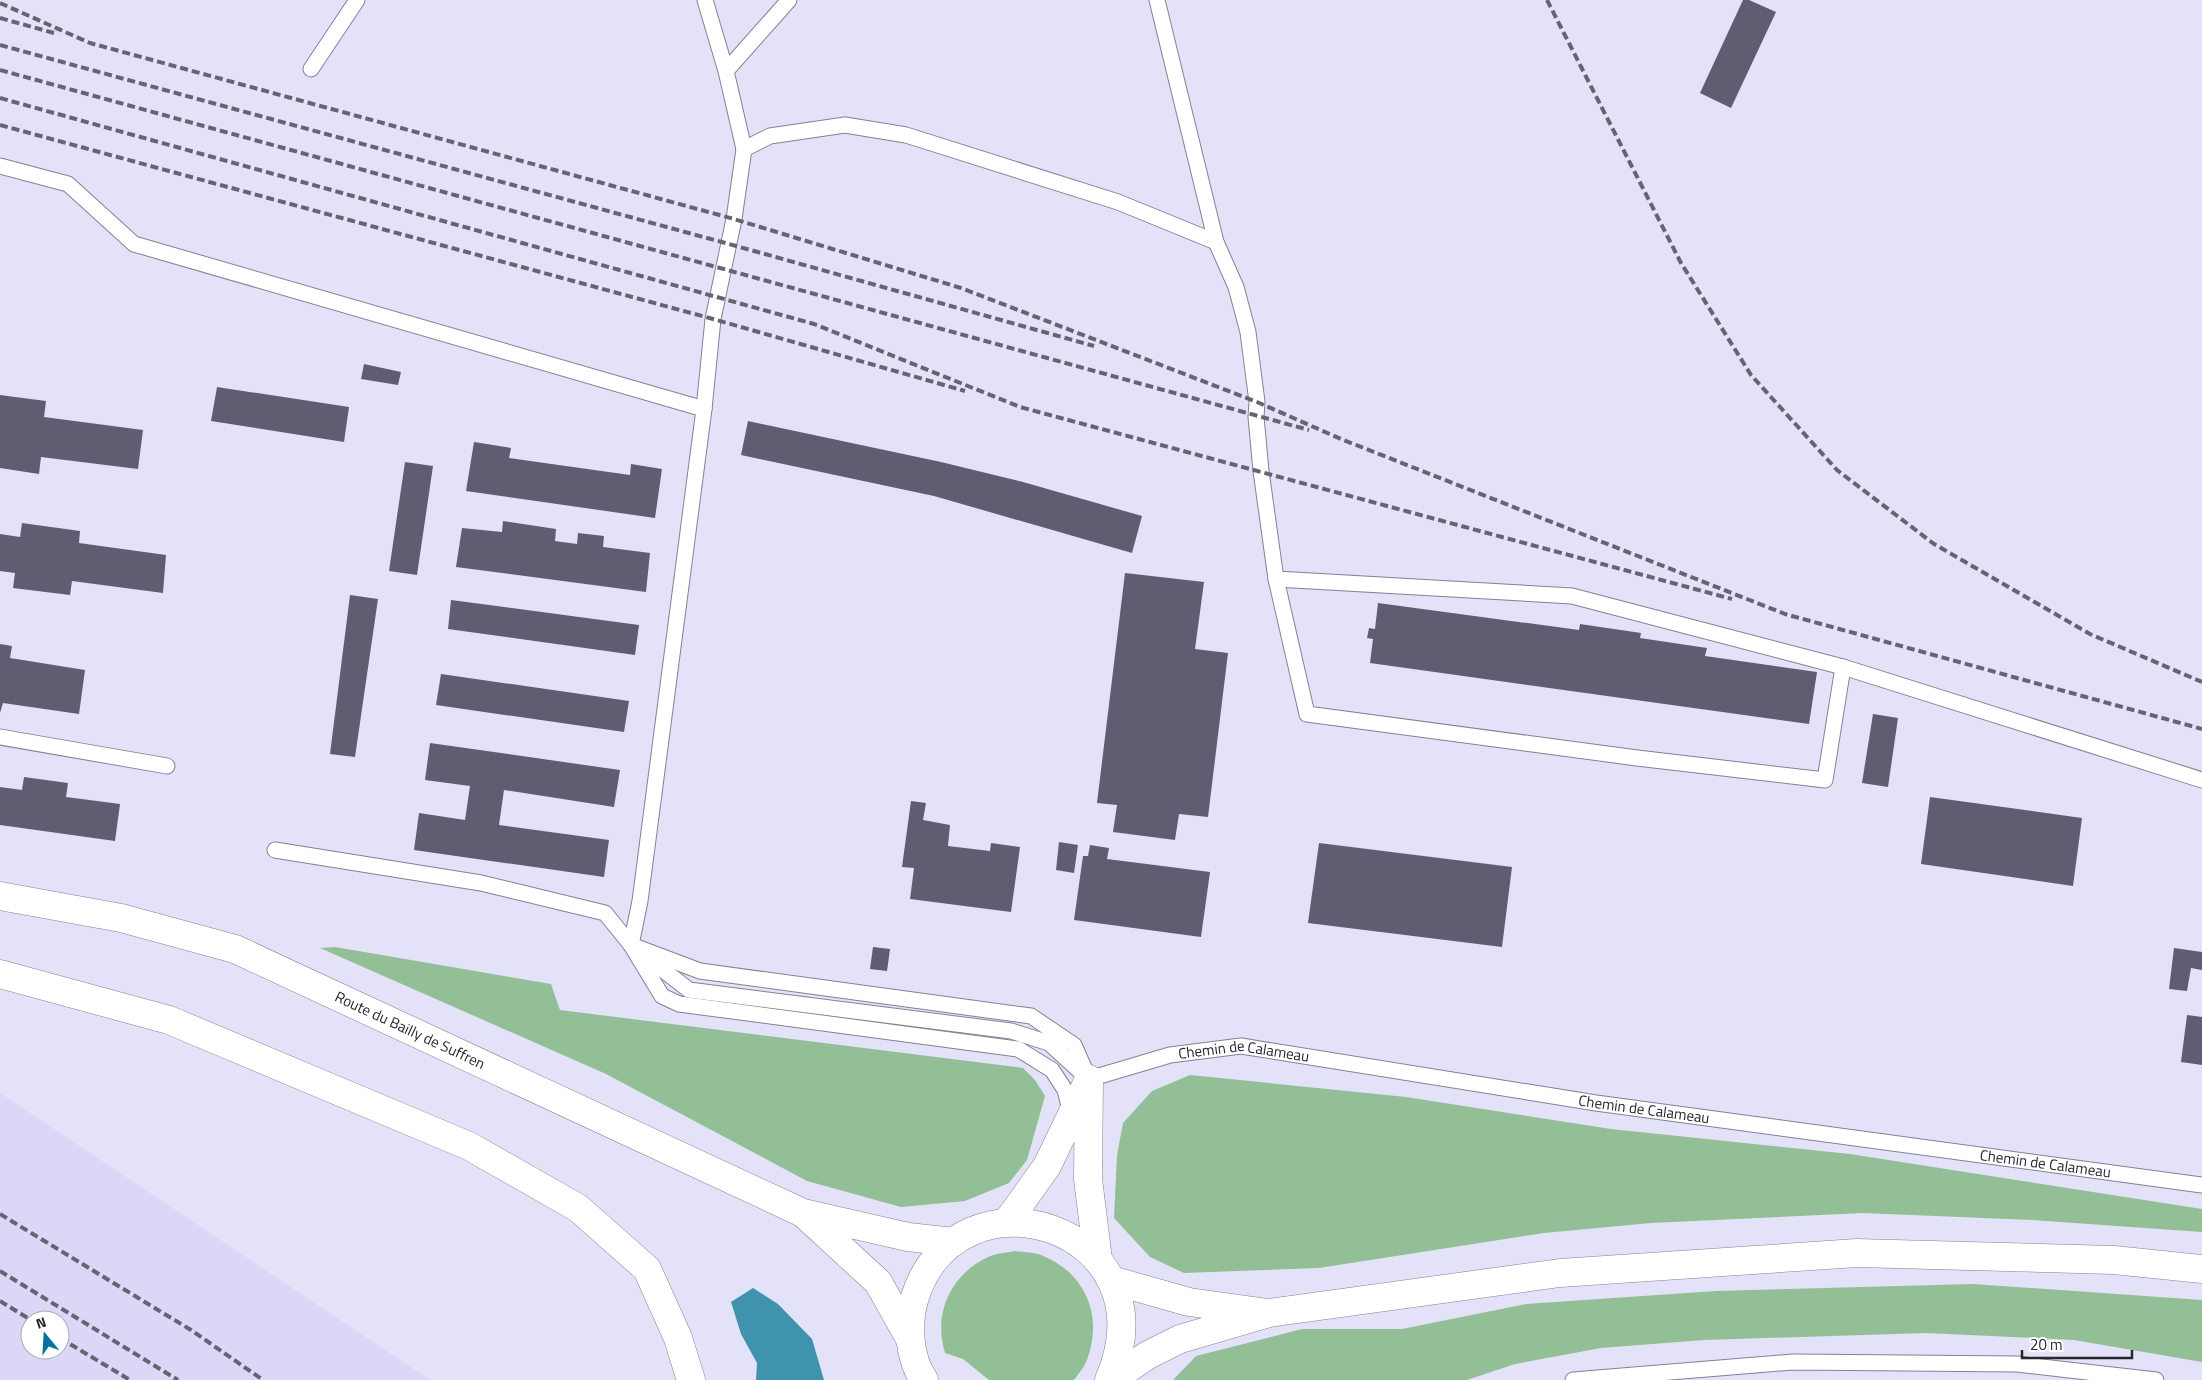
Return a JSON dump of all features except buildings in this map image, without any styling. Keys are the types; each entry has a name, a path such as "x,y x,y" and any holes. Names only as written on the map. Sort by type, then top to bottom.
{"main road":[{"name":"Route du Bailly de Suffren","path":"0,896 121,918 235,949 803,1214 908,1237 954,1242"},
{"path":"0,974 169,1020 469,1146 578,1208 646,1270 678,1338 690,1380"},
{"path":"1007,1222 1047,1166 1089,1079"},
{"path":"1089,1079 1088,1178 1105,1270 1120,1305 1123,1332 1118,1358 1110,1380"},
{"name":"Route du Bailly de Suffren","path":"803,1214 878,1282 910,1339"},
{"path":"924,1380 918,1372 910,1339 911,1311 919,1284 934,1261 954,1242 979,1228 1007,1222 1041,1225 1065,1234 1072,1238 1105,1270 1146,1292 1189,1302 1269,1313"},
{"path":"1110,1380 1148,1355 1180,1339 1269,1313 1560,1273 1857,1253 2114,1260 2202,1269"}],"lane":[{"path":"311,70 357,0"},
{"path":"632,945 641,891 704,409 713,319 734,219 744,149 726,71 705,0"},
{"path":"726,71 789,0"},
{"path":"1157,0 1216,242 1236,287 1248,332 1257,402 1256,417 1261,471 1276,579 1307,714 1637,758 1825,780 1843,667"},
{"path":"744,149 770,136 845,125 906,135 1118,202 1216,242"},
{"path":"0,166 68,184 134,244 704,409"},
{"path":"1276,579 1572,596 1843,667 2202,780"},
{"path":"0,737 167,766"},
{"path":"275,850 481,883 606,913 632,945 662,996 680,1004 1018,1049 1052,1070 1065,1090 1071,1116"},
{"path":"632,945 700,971 1031,1016 1074,1045 1089,1079"},
{"path":"632,945 689,990 1011,1030 1049,1043 1089,1079"},
{"name":"Chemin de Calameau","path":"1089,1079 1170,1055 1241,1046 1596,1103 2202,1185"},
{"path":"1573,1380 1793,1362 2017,1364 2156,1380"}],"shaded area":[{"path":"0,1093 430,1380 0,1380"}],"green space":[{"path":"335,947 551,984 560,1010 1023,1068 1035,1080 1045,1096 1027,1160 1009,1183 965,1201 901,1207 807,1181 606,1074 320,948"},
{"path":"1190,1075 1406,1097 1611,1129 1850,1154 2202,1209 2202,1232 2032,1220 1863,1213 1651,1223 1544,1233 1319,1268 1184,1273 1150,1257 1114,1218 1117,1155 1123,1123 1152,1091"},
{"path":"1014,1251 1038,1254 1056,1262 1079,1283 1086,1296 1091,1310 1093,1325 1092,1341 1086,1363 1074,1380 989,1380 963,1359 945,1353 941,1324 943,1310 955,1285 964,1274 988,1257"},
{"path":"1973,1284 2202,1300 2202,1362 2074,1340 1926,1333 1704,1340 1601,1348 1515,1364 1467,1380 1173,1380 1196,1356 1302,1329 1402,1329 1526,1304 1716,1291"}],"water":[{"path":"753,1288 778,1304 812,1339 824,1380 756,1380 757,1363 741,1334 731,1302"}],"railway":[{"path":"1547,0 1681,263 1751,375 1837,470 1934,544 2090,634 2202,682"},
{"path":"0,3 90,43 734,219 961,288 1257,402 1341,439 1785,614 2202,729"},
{"path":"0,18 54,33"},
{"path":"0,45 729,244 1094,346"},
{"path":"0,70 1309,430"},
{"path":"0,98 814,324 1020,407 1732,599"},
{"path":"0,125 713,319 965,391"},
{"path":"0,1214 191,1330 263,1380"},
{"path":"0,1271 178,1380"},
{"path":"0,1301 20,1313"},
{"path":"70,1344 130,1380"}]}
